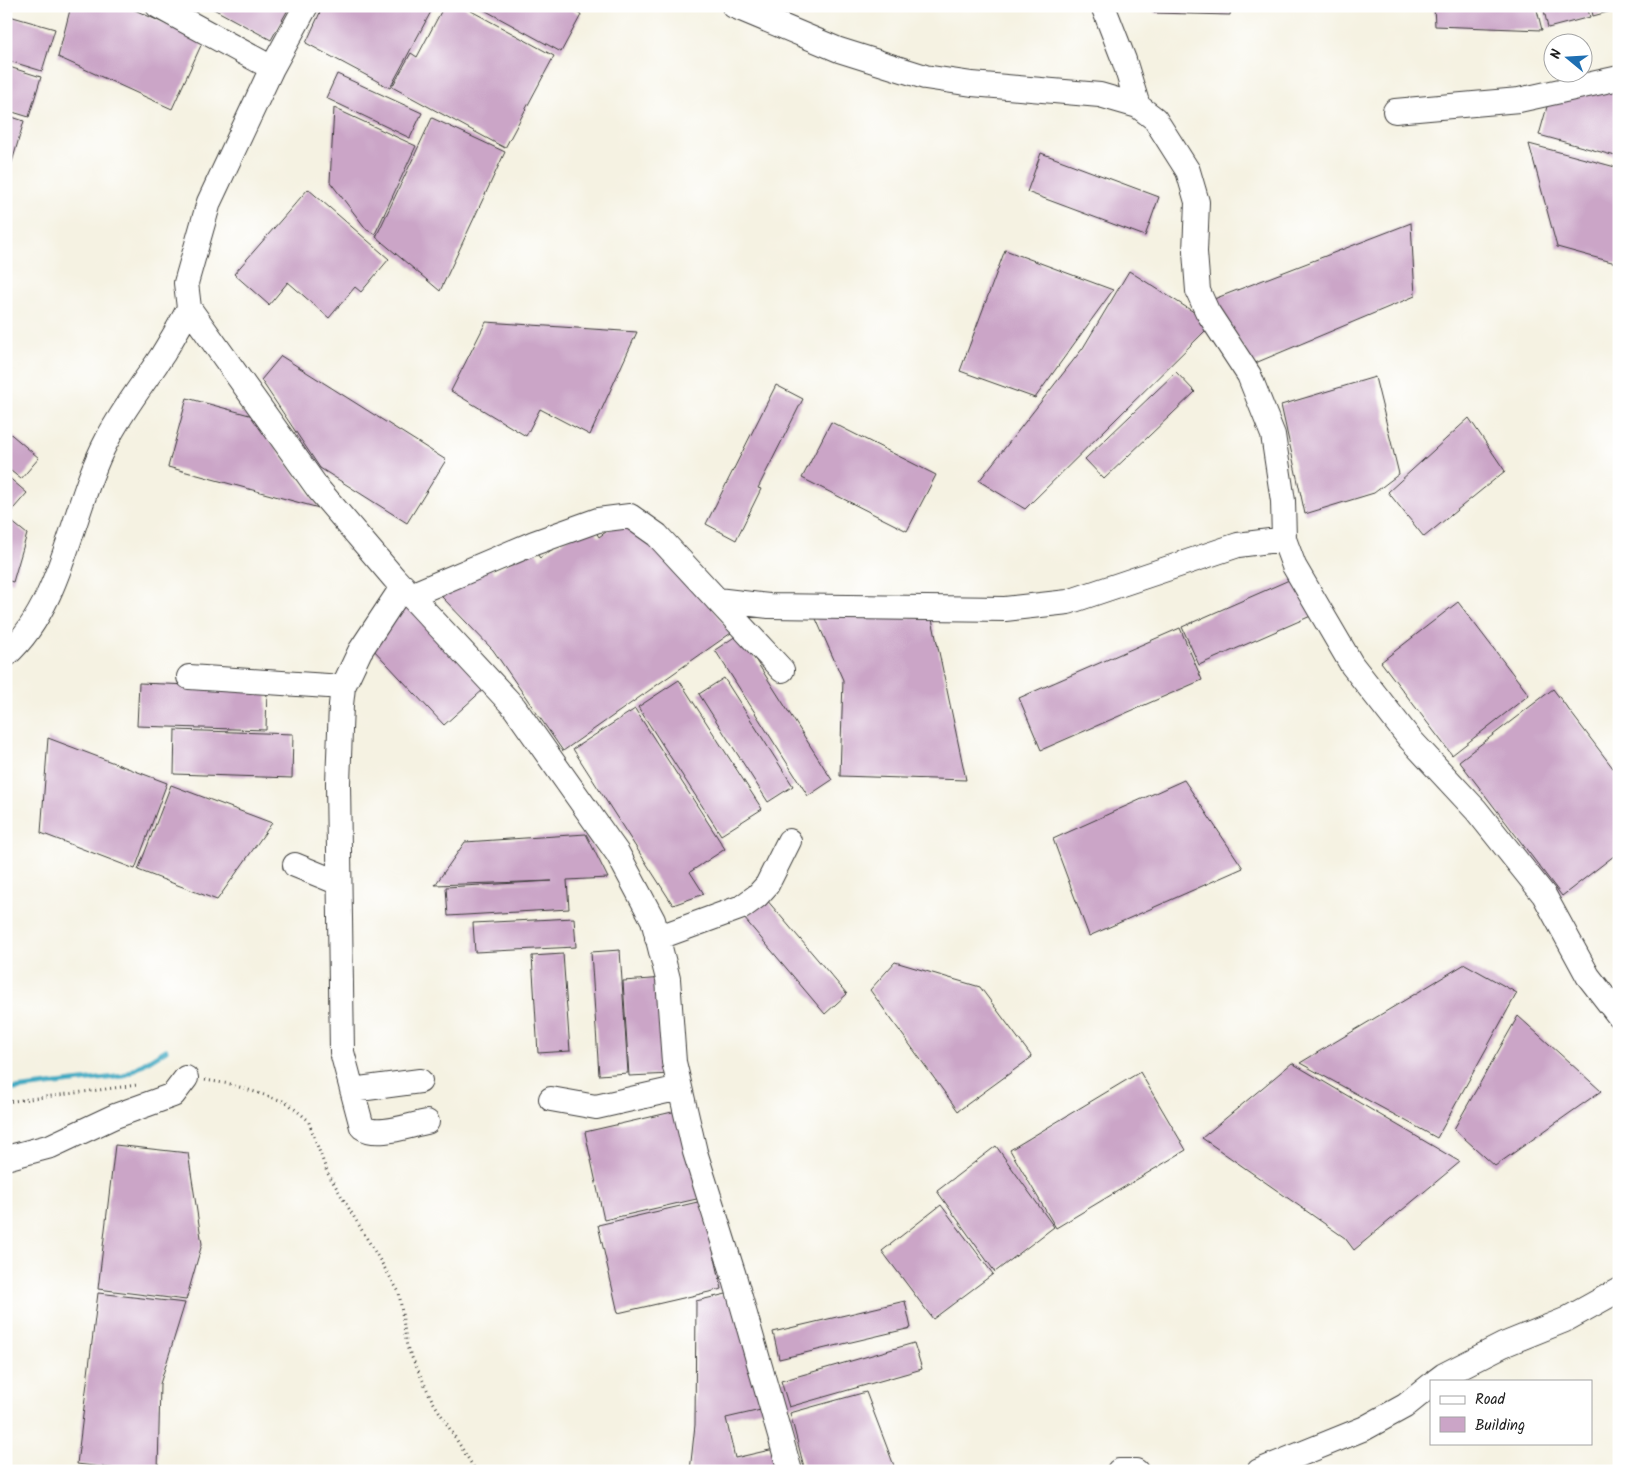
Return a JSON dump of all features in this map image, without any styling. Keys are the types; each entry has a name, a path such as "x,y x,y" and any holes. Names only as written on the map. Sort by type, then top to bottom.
{"street":[{"path":"158,6 272,68"},
{"path":"306,6 272,68 209,202 186,284 190,308 319,490 407,591 514,707 618,854 653,920 668,979 674,1062 695,1152 734,1276 790,1471"},
{"path":"734,6 839,50 925,77 981,85 1100,95 1138,106 1155,119 1188,171 1197,202 1195,252 1198,291 1207,311 1249,375 1273,435 1283,500 1284,539 1294,566 1352,665 1410,739 1476,810 1544,895 1588,976 1619,1016"},
{"path":"1103,6 1124,60 1138,106"},
{"path":"1395,111 1520,100 1619,78"},
{"path":"6,655 33,622 51,589 90,477 106,440 190,308"},
{"path":"427,1122 368,1131 362,1126 342,1052 338,783 343,688 360,651 407,591 598,520 618,515 630,516 657,535 782,670"},
{"path":"717,600 769,606 1005,609 1068,602 1238,544 1284,539"},
{"path":"189,677 343,688"},
{"path":"658,938 742,907 757,896 767,885 789,841"},
{"path":"294,865 339,883"},
{"path":"6,1158 51,1146 115,1116 173,1096 186,1078"},
{"path":"352,1090 420,1081"},
{"path":"551,1099 596,1107 680,1088"},
{"path":"1437,1380 1444,1374 1565,1320 1619,1290"},
{"path":"1259,1471 1365,1428 1405,1406 1430,1386"},
{"path":"1119,1471 1136,1471"}],"path":[{"path":"186,1078 230,1084 286,1102 308,1120 327,1172 398,1292 407,1347 432,1400 476,1471"},
{"path":"6,1102 141,1085"}],"building":[{"path":"71,6 126,6 203,41 172,109 58,57"},
{"path":"208,6 290,6 271,40"},
{"path":"323,6 434,6 390,88 306,43"},
{"path":"444,6 462,6 554,56 505,148 392,87 411,53 417,57"},
{"path":"477,6 565,6 581,15 561,52"},
{"path":"1155,6 1231,6 1230,15 1154,13"},
{"path":"1434,6 1536,6 1542,30 1435,26"},
{"path":"1543,6 1587,6 1590,17 1548,28"},
{"path":"1591,6 1619,6 1619,9 1593,16"},
{"path":"6,15 55,29 42,71 6,60"},
{"path":"6,66 41,77 29,117 6,110"},
{"path":"337,74 422,113 410,138 326,98"},
{"path":"1619,81 1619,157 1539,135 1550,96"},
{"path":"334,108 416,146 375,234 367,230 330,182"},
{"path":"6,115 24,121 7,179 6,179"},
{"path":"432,118 505,152 440,291 376,237"},
{"path":"1529,144 1619,168 1619,264 1557,247"},
{"path":"1041,153 1159,197 1145,236 1027,192"},
{"path":"308,189 389,259 361,292 355,287 329,318 288,282 269,305 234,274"},
{"path":"1411,223 1415,296 1253,364 1214,299"},
{"path":"1005,250 1113,290 1035,398 960,371"},
{"path":"1129,271 1200,316 1206,330 1025,509 979,481 1083,348"},
{"path":"486,322 637,332 590,435 540,409 526,436 451,391"},
{"path":"281,356 446,460 407,523 320,468 261,380"},
{"path":"1176,372 1195,392 1104,479 1085,459"},
{"path":"1375,377 1399,474 1374,493 1305,514 1281,405"},
{"path":"776,385 803,399 758,488 761,489 736,540 706,524"},
{"path":"187,398 253,416 319,508 168,467"},
{"path":"1469,418 1505,471 1424,537 1388,492"},
{"path":"831,422 936,475 907,531 802,478"},
{"path":"6,430 39,458 21,479 6,467"},
{"path":"6,475 27,493 8,515 6,513"},
{"path":"6,517 27,534 13,582 6,580"},
{"path":"625,518 655,537 731,633 563,751 493,650 442,597 488,564 494,573 532,547 540,558 590,523 599,537"},
{"path":"1296,577 1313,615 1199,665 1182,627"},
{"path":"403,598 485,688 444,725 372,648"},
{"path":"1458,602 1529,695 1452,755 1381,662"},
{"path":"813,612 932,619 966,780 840,776 843,680"},
{"path":"1180,628 1202,680 1041,750 1019,698"},
{"path":"739,634 832,780 808,796 715,650"},
{"path":"724,678 793,786 768,802 699,694"},
{"path":"679,680 762,809 721,835 638,707"},
{"path":"139,683 267,688 266,730 137,726"},
{"path":"1553,689 1619,776 1619,852 1562,896 1459,761"},
{"path":"635,709 725,849 690,872 704,894 673,905 573,749"},
{"path":"175,730 293,734 292,778 174,774"},
{"path":"48,738 167,783 135,869 41,833"},
{"path":"1184,780 1243,868 1089,936 1053,839"},
{"path":"171,785 272,823 217,900 138,870"},
{"path":"586,834 608,878 567,880 569,909 448,916 446,887 552,881 435,885 465,842"},
{"path":"766,899 847,994 825,1014 744,918"},
{"path":"574,918 576,947 475,952 473,923"},
{"path":"620,950 628,1073 599,1075 591,952"},
{"path":"563,954 570,1051 538,1053 532,956"},
{"path":"895,962 980,987 1032,1057 958,1111 870,990"},
{"path":"1465,964 1517,993 1437,1138 1300,1063"},
{"path":"666,978 672,1074 629,1076 623,981"},
{"path":"1518,1016 1601,1091 1495,1166 1454,1129"},
{"path":"1292,1063 1460,1162 1354,1250 1345,1238 1202,1138"},
{"path":"1140,1072 1186,1150 1056,1228 1010,1150"},
{"path":"681,1110 701,1198 604,1220 585,1132"},
{"path":"115,1145 188,1153 202,1244 186,1300 98,1289"},
{"path":"996,1146 1054,1227 995,1272 937,1191"},
{"path":"702,1201 722,1289 618,1313 598,1225"},
{"path":"941,1205 993,1274 933,1319 882,1251"},
{"path":"739,1291 765,1409 726,1418 735,1458 783,1447 789,1471 690,1471 695,1425 696,1301"},
{"path":"98,1293 185,1303 160,1384 158,1471 134,1471 77,1464"},
{"path":"905,1301 911,1328 779,1359 773,1332"},
{"path":"914,1343 922,1369 789,1407 781,1381"},
{"path":"866,1392 896,1471 805,1471 790,1413"}],"waterway":[{"path":"6,1090 124,1076 166,1050"}]}
